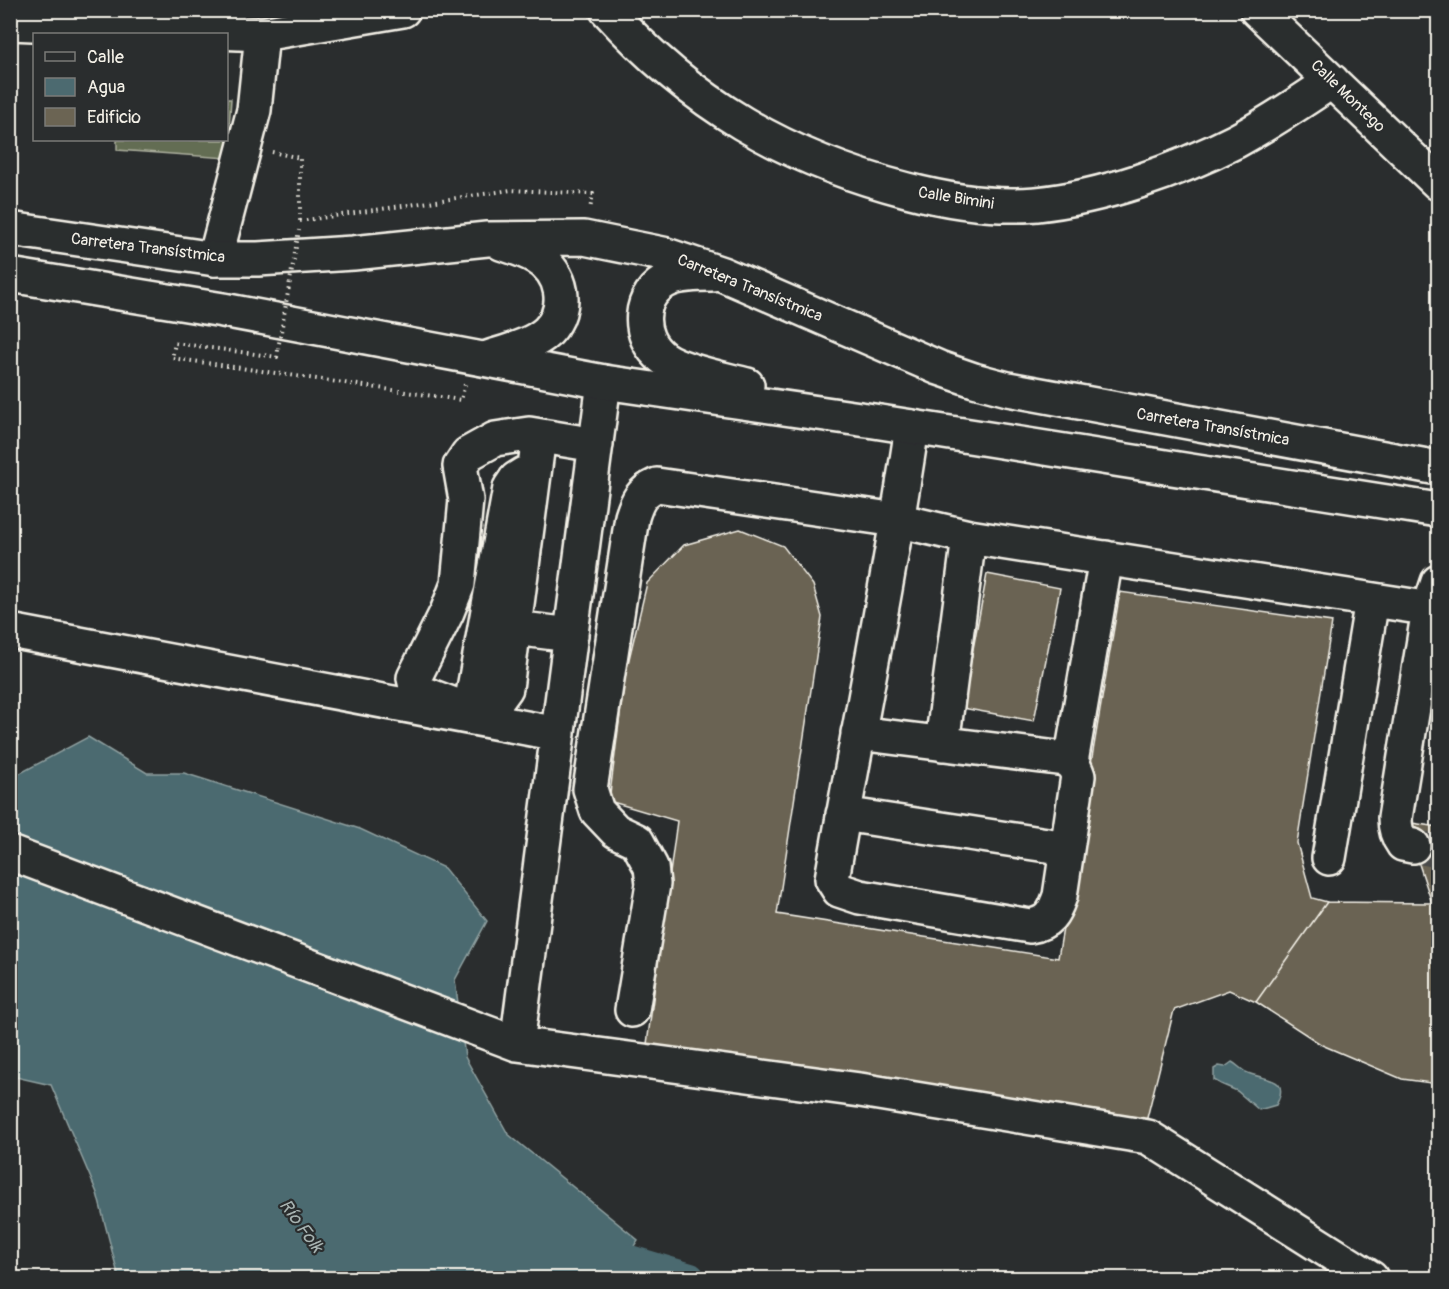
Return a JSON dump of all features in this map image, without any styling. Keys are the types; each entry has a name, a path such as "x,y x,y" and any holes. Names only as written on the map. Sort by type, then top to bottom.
{"main road":[{"path":"10,23 110,20 262,34 403,10"},
{"name":"Calle Bimini","path":"607,10 678,79 739,122 785,148 874,181 934,197 985,205 1036,204 1078,197 1146,178 1192,161 1235,141 1270,122 1332,81"},
{"name":"Calle Montego","path":"1257,10 1438,183"},
{"path":"214,259 254,110 262,34"},
{"name":"Carretera Transístmica","path":"10,229 214,259 258,259 353,253 487,239 584,238 663,254 722,274 939,368 974,380 1008,389 1438,468"},
{"path":"483,360 513,350 547,332 559,315 562,296 555,276 542,261 524,251 487,239"},
{"path":"722,274 671,278 655,288 645,304 642,321 648,340 660,356 676,365 874,421"},
{"path":"10,275 223,310 604,382 874,421 1438,510"},
{"path":"517,1044 604,382"},
{"path":"858,733 1065,759 1071,762 1078,776 1060,896 1055,911 1040,924 1030,926 860,897 839,890 832,879 912,427"},
{"path":"529,434 537,451 514,628 506,688 498,699 470,711 417,691 414,678 447,612 458,584 466,500 460,466 468,454 495,439 529,434"},
{"path":"470,711 510,488 537,451 596,446"},
{"path":"632,1011 653,884 651,867 637,841 616,831 597,811 590,789 632,517 638,498 646,490 657,485 897,520 969,537 1372,600 1435,600 1395,818 1395,829 1399,839 1403,844 1413,846"},
{"path":"942,744 969,537"},
{"path":"1071,762 1106,558"},
{"path":"1329,858 1372,600"},
{"path":"514,628 571,635"},
{"path":"10,631 558,734"},
{"path":"843,813 1067,848"},
{"path":"10,853 517,1044 860,1090 1148,1137 1371,1278"}],"path":[{"path":"272,152 300,158 300,221 511,190 593,194"},
{"path":"278,349 299,230"},
{"path":"277,357 175,343 172,358 461,400"}],"green space":[{"path":"228,99 231,99 227,158 117,150 117,141 228,141"}],"water":[{"name":"Río Folk","path":"88,737 147,773 184,773 360,829 444,868 487,921 455,980 465,1057 508,1134 638,1240 613,1278 119,1278 97,1193 51,1085 11,1076 10,775 15,776"},
{"path":"1232,1062 1246,1072 1269,1079 1279,1085 1280,1096 1276,1105 1259,1110 1237,1091 1214,1080 1214,1069 1219,1066 1225,1067"}],"building":[{"path":"740,529 783,546 813,585 822,617 777,914 1058,958 1120,592 1332,622 1297,843 1312,898 1327,902 1256,1002 1229,990 1174,1010 1145,1126 647,1044 677,821 609,801 625,676 647,583 684,545"},
{"path":"987,574 1060,588 1034,721 962,708"},
{"path":"1405,822 1438,827 1438,1084 1402,1079 1322,1045 1256,1002 1327,902 1432,903"}],"waterway":[{"path":"626,1259 690,1278"}],"tunnel":[{"path":"1413,846 1438,851"}]}
